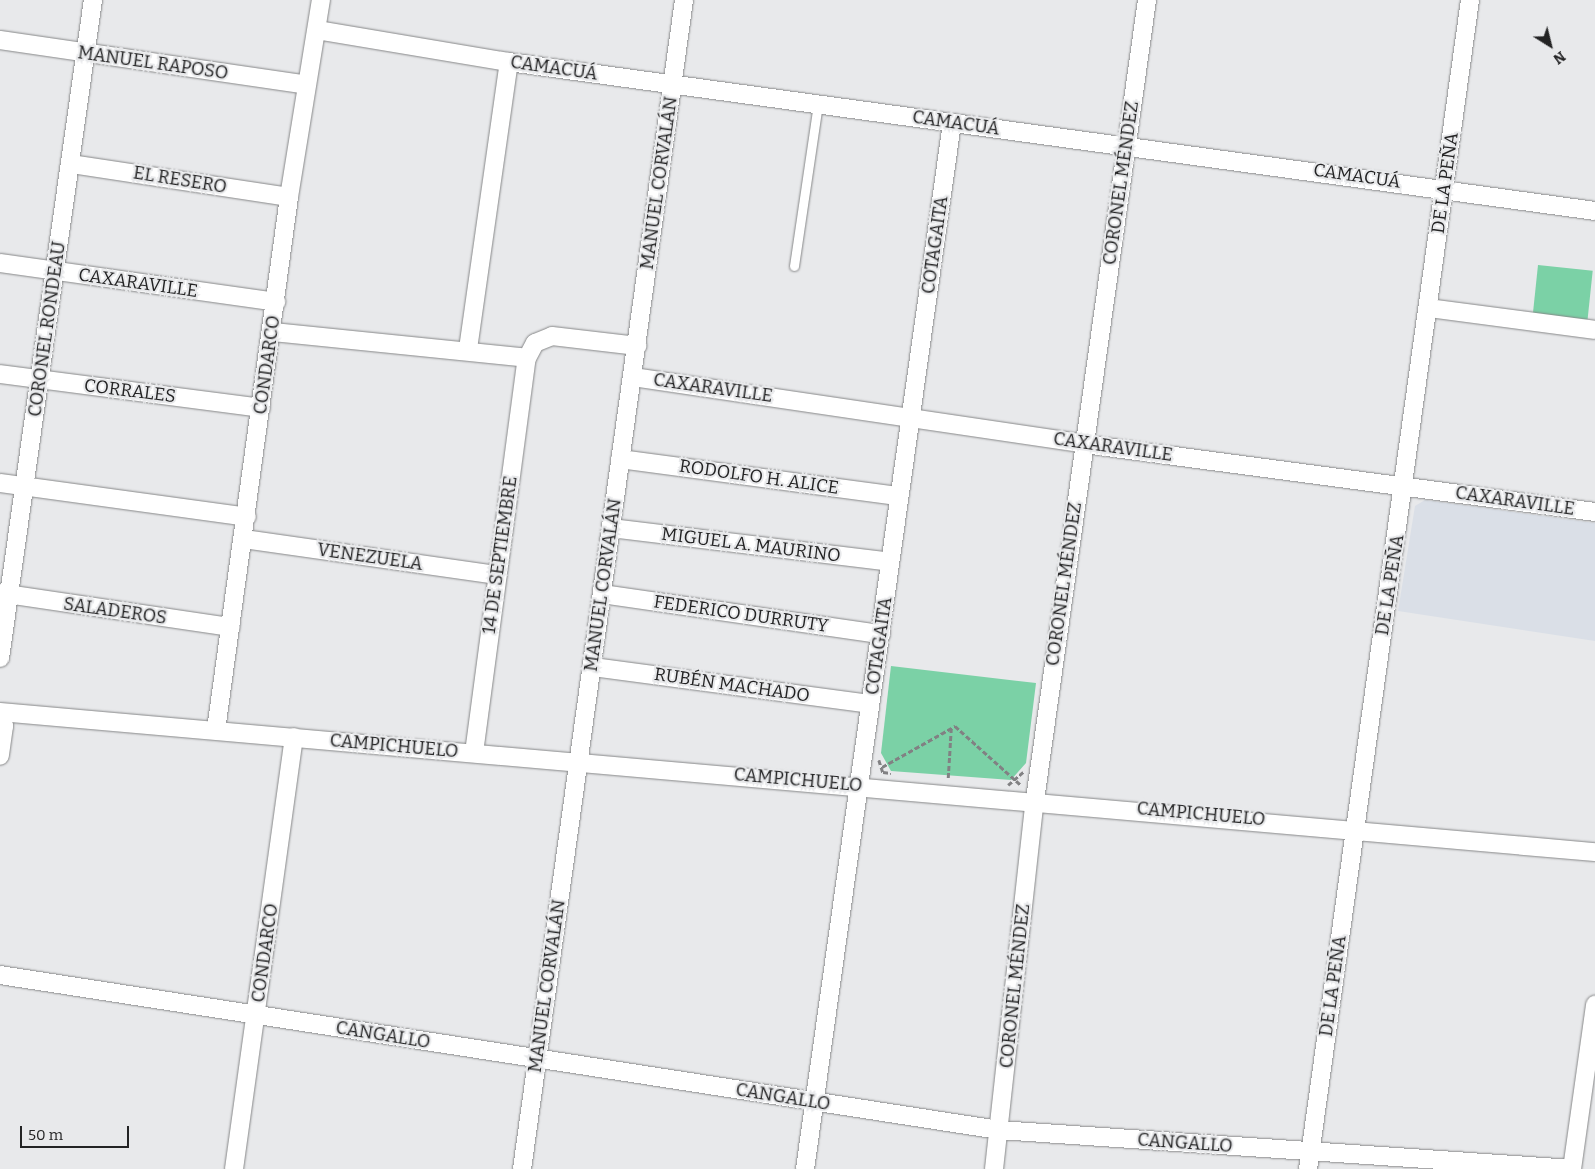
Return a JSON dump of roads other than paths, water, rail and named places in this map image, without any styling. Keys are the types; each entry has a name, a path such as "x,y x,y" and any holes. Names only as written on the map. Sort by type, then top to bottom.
{"street":[{"name":"CORONEL RONDEAU","path":"0,658 5,594 26,487 93,0"},
{"name":"CONDARCO","path":"216,730 273,332 289,197 321,0"},
{"name":"MANUEL CORVALÁN","path":"522,1169 684,0"},
{"name":"CORONEL MÉNDEZ","path":"994,1169 1028,799 1084,444 1147,0"},
{"name":"DE LA PEÑA","path":"1310,1160 1354,827 1405,485 1470,0"},
{"name":"CAMACUÁ","path":"317,30 508,62 1445,188 1595,211"},
{"name":"MANUEL RAPOSO","path":"0,40 307,85"},
{"path":"468,349 508,62"},
{"name":"COTAGAITA","path":"805,1169 860,786 898,496 952,123"},
{"name":"EL RESERO","path":"71,164 289,197"},
{"name":"CAXARAVILLE","path":"0,263 276,302"},
{"path":"1429,308 1595,330"},
{"path":"273,332 468,349 527,358 535,343 552,336 637,346"},
{"name":"14 DE SEPTIEMBRE","path":"474,753 527,358"},
{"name":"CORRALES","path":"0,374 261,408"},
{"name":"CAXARAVILLE","path":"632,377 911,416 1084,444 1405,485 1595,512"},
{"name":"RODOLFO H. ALICE","path":"620,459 898,496"},
{"path":"0,483 247,517"},
{"name":"MIGUEL A. MAURINO","path":"611,528 890,562"},
{"name":"VENEZUELA","path":"244,539 497,575"},
{"name":"SALADEROS","path":"5,594 231,627"},
{"name":"FEDERICO DURRUTY","path":"602,594 881,634"},
{"name":"RUBÉN MACHADO","path":"593,667 870,704"},
{"path":"0,712 4,726 0,756"},
{"name":"CAMPICHUELO","path":"0,712 1354,827 1595,852"},
{"name":"CONDARCO","path":"234,1169 257,1016 294,738"},
{"name":"CANGALLO","path":"0,975 999,1130 1310,1160 1572,1169"},
{"path":"1572,1169 1595,1005"}],"lane":[{"path":"794,266 818,104"}]}
